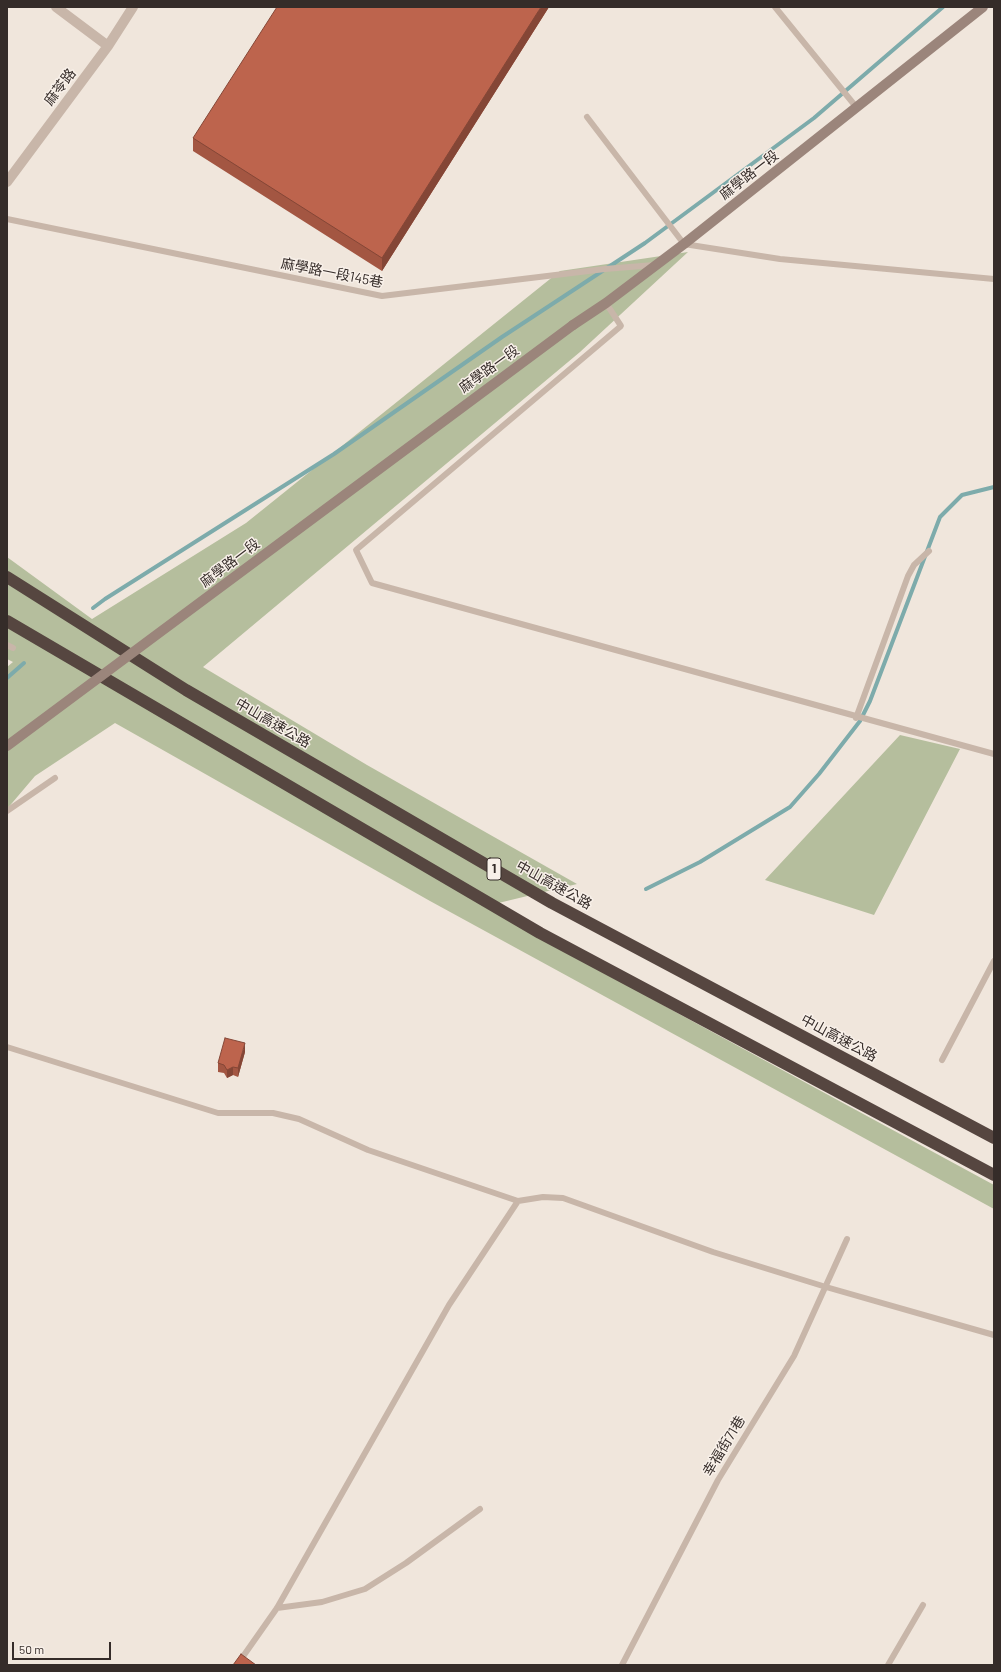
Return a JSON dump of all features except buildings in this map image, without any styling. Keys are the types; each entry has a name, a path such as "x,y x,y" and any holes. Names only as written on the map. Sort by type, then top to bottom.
{"highway":[{"name":"中山高速公路","path":"7,577 186,690 552,903 994,1138"},
{"name":"1","path":"7,621 540,933 994,1175"}],"main road":[{"name":"麻學路一段","path":"7,746 684,244 983,7"}],"street":[{"path":"56,7 108,46"},
{"name":"麻苓路","path":"7,182 108,46 133,7"}],"lane":[{"path":"775,7 857,108"},
{"path":"587,117 684,244 780,259 994,279"},
{"name":"麻學路一段145巷","path":"7,219 382,296 605,269 656,265"},
{"path":"606,303 621,326 356,550 372,583 856,718 994,754"},
{"path":"856,718 908,576 914,565 929,551"},
{"path":"7,811 55,778"},
{"path":"942,1060 994,961"},
{"path":"7,1047 218,1113 274,1113 299,1118 368,1150 518,1201 543,1196 563,1198 713,1252 826,1287 994,1335"},
{"path":"237,1665 278,1608 449,1305 518,1201"},
{"name":"幸福街71巷","path":"622,1665 721,1474 794,1356 826,1287 846,1239"},
{"path":"278,1608 322,1602 365,1589 406,1563 480,1509"},
{"path":"888,1665 923,1605"}],"green space":[{"path":"688,252 580,352 203,667 367,765 577,884 486,906 681,1015 994,1185 994,1209 430,901 115,723 35,776 7,809 7,667 13,662 7,659 7,557 92,619 246,523 560,271"},
{"path":"900,735 960,749 874,915 765,880"}],"waterway":[{"path":"93,608 334,454 502,337 645,243 814,118 943,7"},
{"path":"646,889 700,862 790,807 819,774 860,721 870,701 940,517 962,495 994,487"},
{"path":"7,678 24,663"}]}
